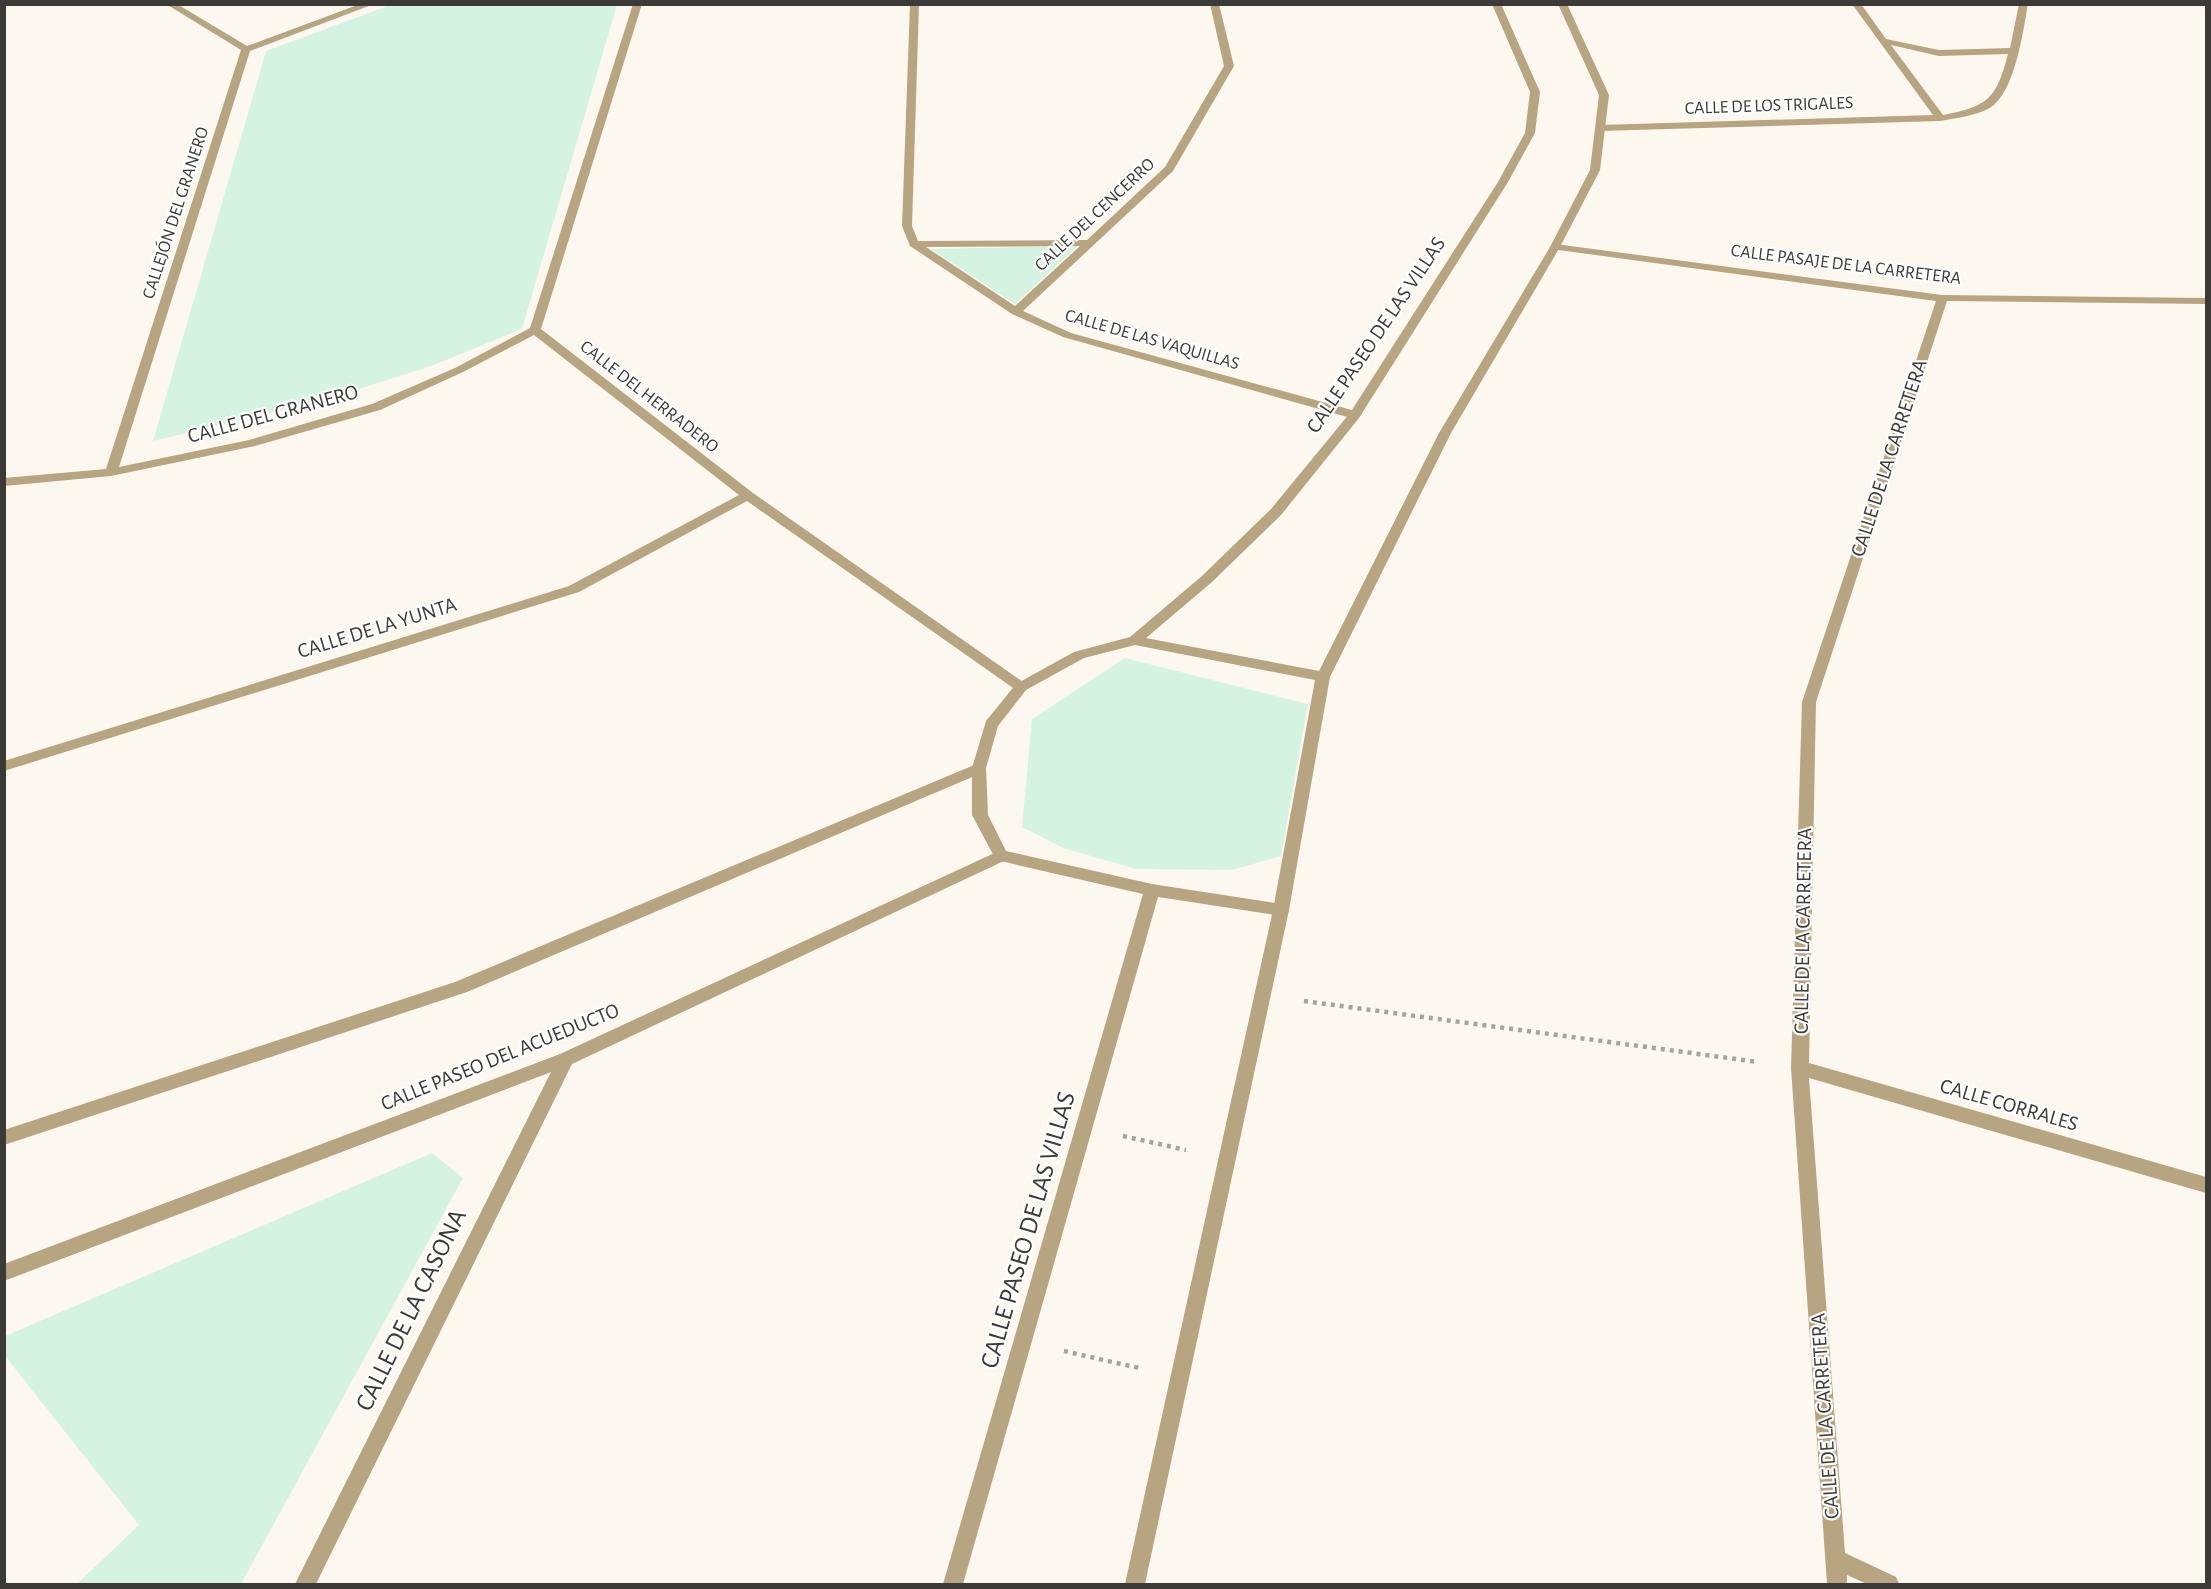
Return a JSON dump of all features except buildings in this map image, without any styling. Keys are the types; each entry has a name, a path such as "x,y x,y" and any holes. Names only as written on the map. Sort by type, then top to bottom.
{"street":[{"path":"170,4 246,49 370,4"},
{"path":"535,330 638,4"},
{"path":"915,4 907,226 914,244 1090,243"},
{"name":"CALLE DEL CENCERRO","path":"1016,312 1169,169 1230,66 1215,4"},
{"name":"CALLE PASEO DE LAS VILLAS","path":"1001,856 980,815 979,768 991,724 1022,687 1079,655 1135,640 1207,579 1276,512 1354,414 1503,182 1530,133 1535,92 1496,4"},
{"path":"1135,1584 1281,910 1323,677 1445,433 1556,247 1595,170 1604,95 1562,4"},
{"path":"1856,4 1940,118"},
{"path":"1884,40 1939,53 2014,51 2024,4"},
{"name":"CALLEJÓN DEL GRANERO","path":"111,472 246,49"},
{"name":"CALLE DE LOS TRIGALES","path":"1600,128 1940,118 1987,106 1996,99 2014,51"},
{"name":"CALLE DE LAS VAQUILLAS","path":"914,244 1016,312 1067,334 1354,414"},
{"name":"CALLE PASAJE DE LA CARRETERA","path":"1556,247 1942,298 2206,301"},
{"name":"CALLE DE LA CARRETERA","path":"1837,1584 1800,1068 1809,702 1942,298"},
{"name":"CALLE DEL GRANERO","path":"4,482 111,472 251,443 376,407 459,370 535,330"},
{"name":"CALLE DEL HERRADERO","path":"535,330 748,496 1022,687"},
{"name":"CALLE DE LA YUNTA","path":"4,766 574,589 748,496"},
{"path":"1135,640 1323,677"},
{"path":"4,1138 461,987 979,768"},
{"path":"1001,856 1152,890 1281,910"},
{"name":"CALLE PASEO DEL ACUEDUCTO","path":"4,1273 566,1059 1001,856"},
{"name":"CALLE PASEO DE LAS VILLAS","path":"953,1584 1152,890"},
{"name":"CALLE DE LA CASONA","path":"305,1584 566,1059"},
{"name":"CALLE CORRALES","path":"1800,1068 2206,1185"},
{"path":"1835,1558 1889,1584"}],"path":[{"path":"1262,996 1800,1068"},
{"path":"1084,1128 1227,1158"},
{"path":"1023,1342 1180,1377"}],"green space":[{"path":"393,4 617,5 522,329 431,366 325,400 153,441 266,51"},
{"path":"1078,246 1015,304 931,249"},
{"path":"1125,658 1308,704 1281,856 1232,870 1136,869 1063,848 1022,827 1032,719"},
{"path":"432,1153 463,1178 241,1584 77,1584 139,1525 5,1356 5,1336"}]}
